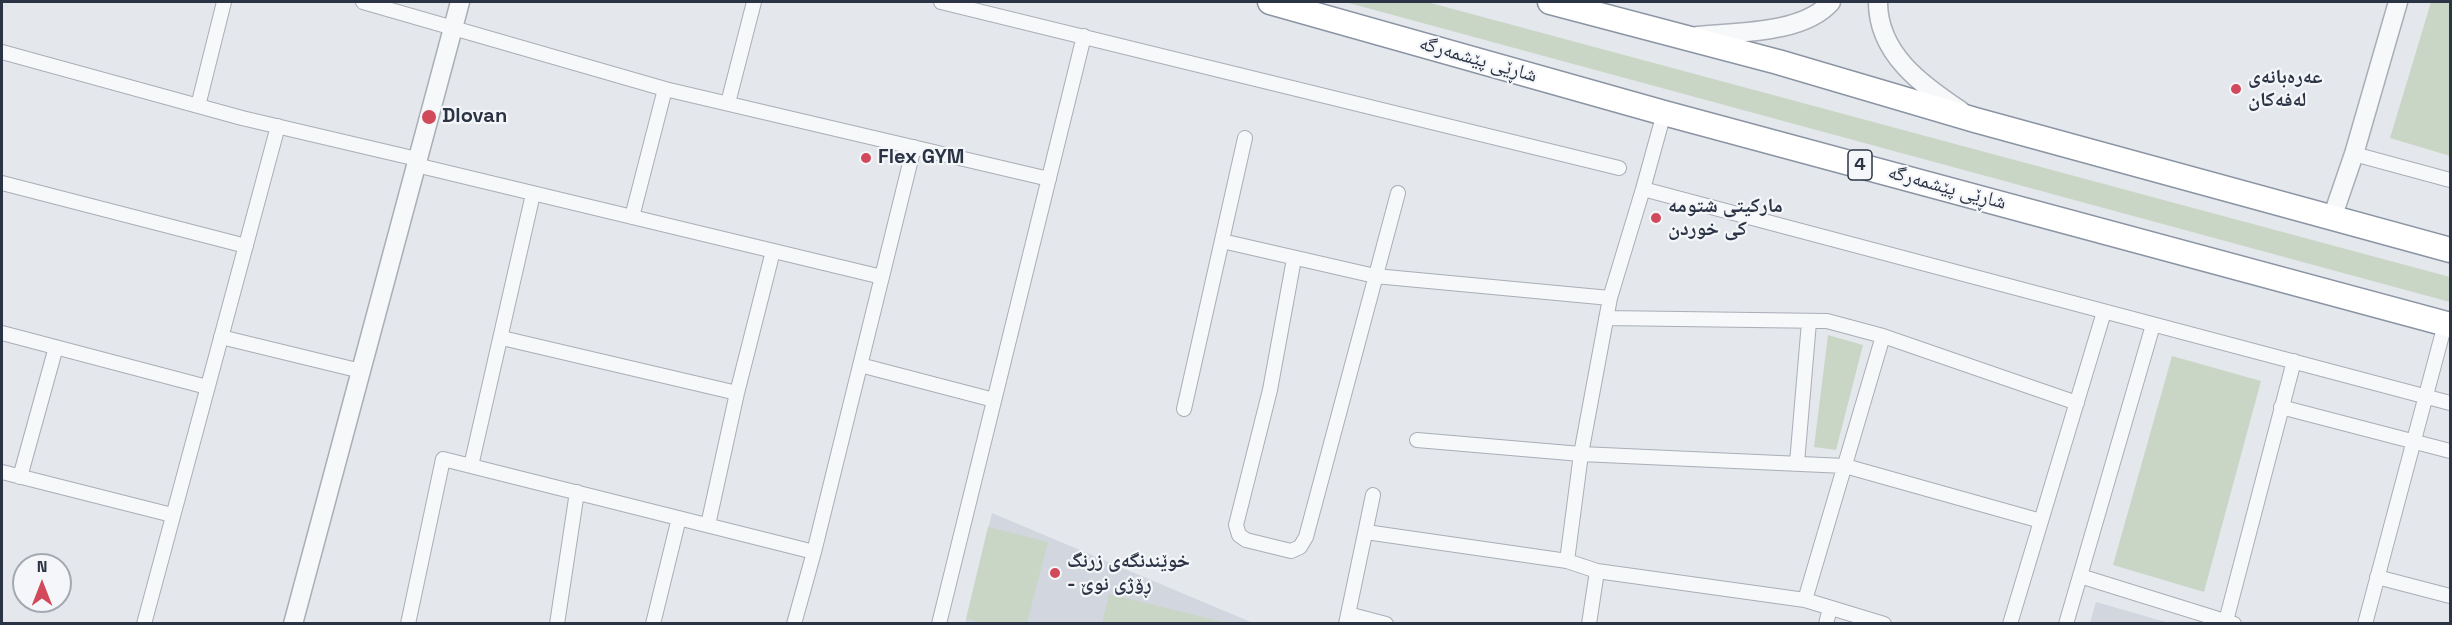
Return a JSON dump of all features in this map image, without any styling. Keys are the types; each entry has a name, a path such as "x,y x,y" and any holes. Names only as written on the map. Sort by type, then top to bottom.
{"highway":[{"name":"شاڕێی پێشمەرگە","path":"1270,2 1664,113 2448,324"},
{"path":"1550,2 1778,62 1975,120 2451,249"}],"street":[{"path":"198,106 224,2"},
{"path":"363,2 665,89 1049,179"},
{"path":"293,624 460,2"},
{"path":"728,103 754,2"},
{"path":"941,2 1619,168"},
{"path":"1684,38 1764,29 1799,22 1818,13 1831,2"},
{"path":"1878,2 1882,30 1892,52 1933,92 1975,120"},
{"path":"2332,218 2354,154 2398,2"},
{"path":"939,624 1084,36"},
{"path":"2,52 533,194 882,277"},
{"path":"632,217 665,89"},
{"path":"1567,561 1581,454 1610,298 1664,113"},
{"path":"144,624 279,126"},
{"path":"1184,409 1245,138"},
{"path":"794,624 814,552 914,147"},
{"path":"2354,154 2451,180"},
{"path":"2,183 246,246"},
{"path":"1643,189 2451,403"},
{"path":"1294,259 1270,390 1236,525 1239,535 1246,540 1291,551 1300,547 1306,537 1398,193"},
{"path":"471,466 533,194"},
{"path":"1222,241 1375,276 1610,298"},
{"path":"708,525 772,251"},
{"path":"2010,624 2104,312"},
{"path":"1606,318 1827,321 1883,336 2077,403"},
{"path":"1797,463 1809,322"},
{"path":"2365,624 2413,441 2448,324"},
{"path":"2066,624 2153,325"},
{"path":"2,333 207,387"},
{"path":"1805,600 1883,336"},
{"path":"221,337 361,371"},
{"path":"502,338 737,393"},
{"path":"20,477 56,347"},
{"path":"2080,576 2230,622 2294,361"},
{"path":"860,365 994,400"},
{"path":"2281,407 2451,451"},
{"path":"1417,440 1581,454 1845,466 2041,521"},
{"path":"408,624 443,459 814,552"},
{"path":"2,472 172,515"},
{"path":"556,624 577,492"},
{"path":"1373,495 1347,619 1386,624"},
{"path":"653,624 679,518"},
{"path":"1366,532 1567,561 1597,571 1805,600 1884,624"},
{"path":"1589,624 1597,571"},
{"path":"2377,577 2451,596"},
{"path":"1826,624 1830,608"}],"shaded area":[{"name":"خوێندنگەی زرنگ - ڕۆژی نوێ","path":"992,513 1253,623 965,624"},
{"path":"2096,602 2169,623 2090,623"}],"green space":[{"path":"1345,2 1427,2 2450,277 2450,302"},
{"path":"2431,2 2450,2 2450,156 2390,138"},
{"path":"1828,335 1863,345 1836,450 1814,447"},
{"path":"2172,356 2261,381 2204,592 2113,565"},
{"path":"988,527 1048,542 1027,623 983,623 966,619"},
{"path":"1109,594 1227,623 1102,623"}],"place":[{"name":"عەرەبانەی لەفەکان","path":"2236,89"},
{"name":"Dlovan","path":"429,117"},
{"name":"Flex GYM","path":"866,158"},
{"name":"مارکیتی شتومه کی خوردن","path":"1656,218"},
{"name":"خوێندنگەی زرنگ - ڕۆژی نوێ","path":"1055,573"}]}
